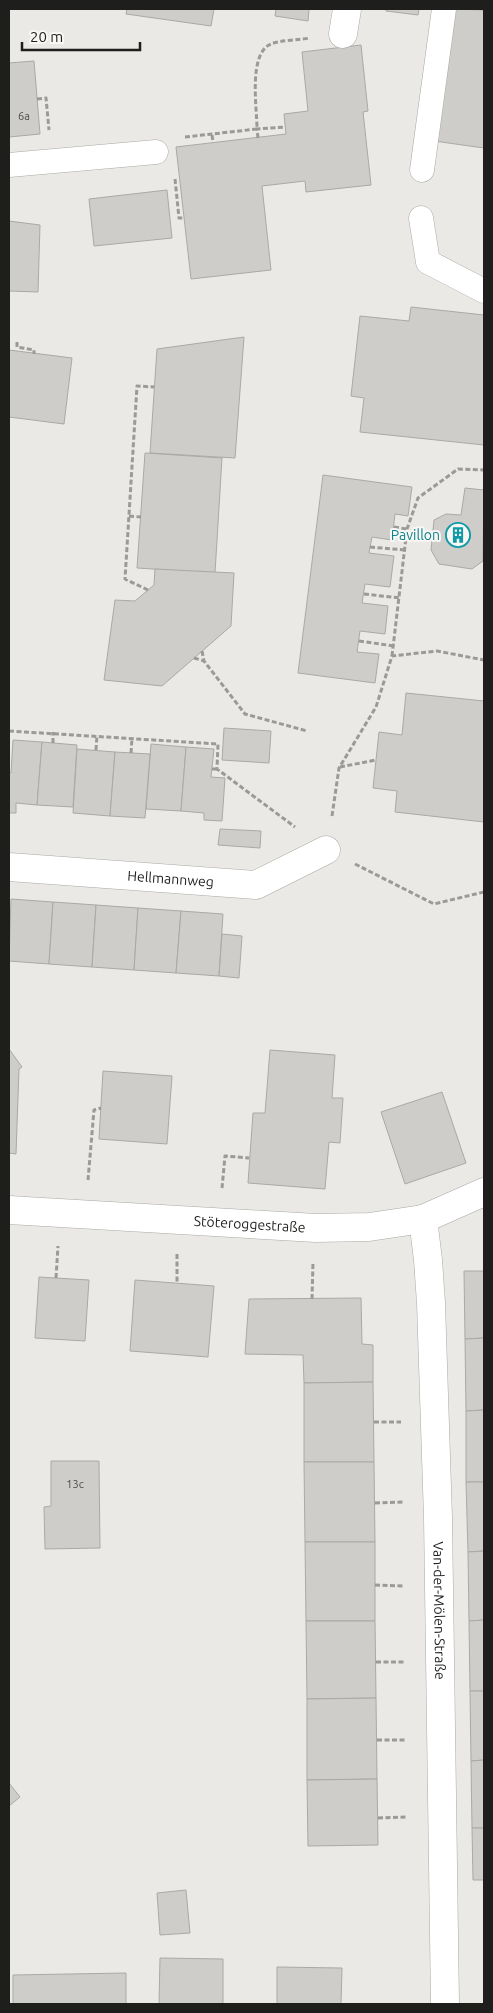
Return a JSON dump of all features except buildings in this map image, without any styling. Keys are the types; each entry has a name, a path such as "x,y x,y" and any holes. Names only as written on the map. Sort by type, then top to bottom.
{"street":[{"name":"Hellmannweg","path":"9,867 256,885 326,850"},
{"name":"Stöteroggestraße","path":"9,1210 316,1228 369,1227 423,1219 484,1192"},
{"name":"Van-der-Mölen-Straße","path":"423,1219 431,1303 438,1518 445,2004"}],"lane":[{"path":"422,170 444,9"},
{"path":"9,165 156,152"},
{"path":"421,218 428,262 484,291"}],"path":[{"path":"258,138 256,77 257,63 262,51 271,44 345,21"},
{"path":"37,99 46,98 50,137"},
{"path":"180,138 285,127"},
{"path":"212,135 213,142"},
{"path":"174,169 180,218 184,218"},
{"path":"17,342 17,347 34,350 34,354"},
{"path":"148,590 125,579 137,386 154,387"},
{"path":"326,850 339,768 376,707 392,656 408,529 418,498 458,469 484,470"},
{"path":"129,516 141,517"},
{"path":"394,527 408,529"},
{"path":"370,547 405,550"},
{"path":"364,594 400,598"},
{"path":"358,641 394,646"},
{"path":"202,651 204,661 245,714 306,731"},
{"path":"392,656 437,651 484,660"},
{"path":"194,658 204,661"},
{"path":"9,731 54,732 218,744 217,769"},
{"path":"53,743 54,732"},
{"path":"96,750 98,735"},
{"path":"131,753 132,738"},
{"path":"168,740 168,746"},
{"path":"339,768 376,760"},
{"path":"212,769 217,769 326,850 434,904 484,892"},
{"path":"84,1215 94,1110 101,1108"},
{"path":"220,1222 225,1156 250,1158"}],"place":[{"name":"Pavillon","path":"458,535"}]}
